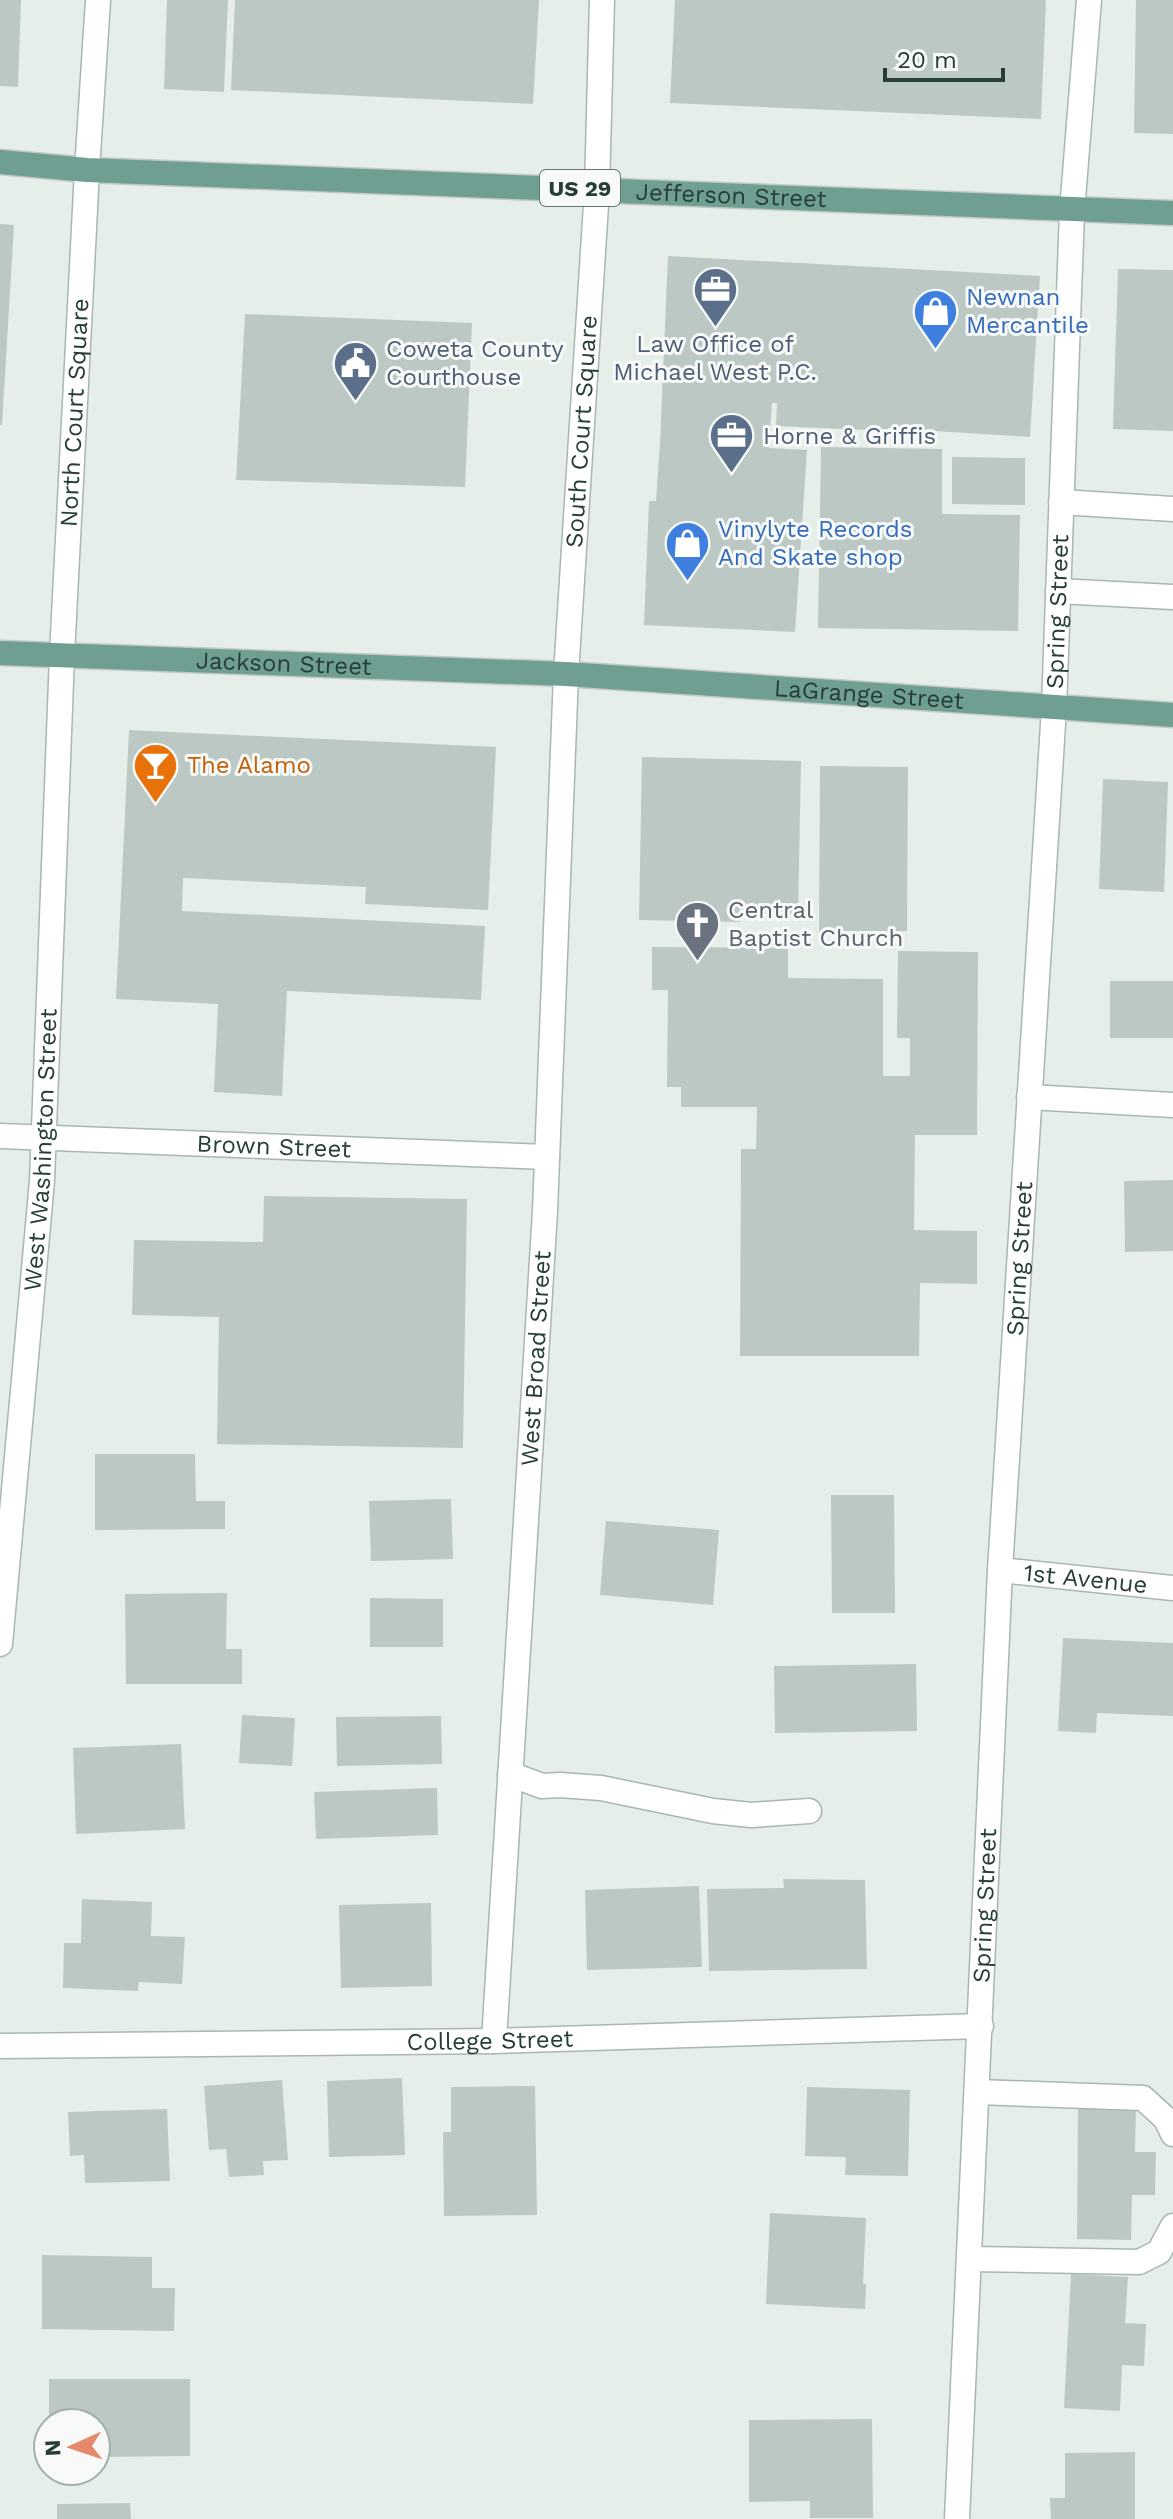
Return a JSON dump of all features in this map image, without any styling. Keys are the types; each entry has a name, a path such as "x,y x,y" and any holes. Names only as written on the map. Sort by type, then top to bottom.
{"main road":[{"name":"Jefferson Street","path":"0,162 87,170 1173,213"},
{"name":"Jackson Street","path":"0,653 566,674"},
{"name":"LaGrange Street","path":"566,674 1173,715"}],"street":[{"name":"North Court Square","path":"62,655 98,0"},
{"name":"South Court Square","path":"566,674 597,189 602,0"},
{"name":"Spring Street","path":"957,2519 1000,1570 1054,708 1072,211 1089,0"},
{"path":"1061,502 1173,509"},
{"path":"1058,591 1173,597"},
{"name":"West Washington Street","path":"0,1644 43,1139 62,655"},
{"name":"West Broad Street","path":"494,2041 547,1157 566,674"},
{"path":"1029,1097 1173,1105"},
{"name":"Brown Street","path":"0,1136 547,1157"},
{"name":"1st Avenue","path":"1000,1570 1173,1588"},
{"path":"510,1774 542,1786 601,1788 713,1811 751,1815 809,1811"},
{"name":"College Street","path":"0,2046 494,2041 981,2026"},
{"path":"978,2092 1143,2098 1166,2119 1173,2134"},
{"path":"970,2259 1139,2262 1159,2252 1173,2226"}],"building":[{"path":"0,0 21,0 18,87 0,86"},
{"path":"167,0 228,0 224,92 164,89"},
{"path":"235,0 539,0 533,104 231,90"},
{"path":"675,0 1046,0 1041,119 670,103"},
{"path":"1136,0 1173,0 1173,134 1134,133"},
{"path":"0,224 14,225 2,425 0,425"},
{"path":"668,256 1040,276 1030,437 888,428 887,431 776,426 777,403 772,403 769,448 807,450 795,632 644,625 649,501 656,501 660,443"},
{"path":"1118,269 1173,270 1173,431 1113,429"},
{"name":"Coweta County Courthouse","path":"245,314 472,323 465,487 236,480"},
{"path":"821,447 942,449 942,514 1020,515 1018,631 818,628"},
{"path":"952,457 1025,458 1025,505 952,504"},
{"path":"129,730 496,747 488,910 365,904 366,887 183,878 182,911 485,926 481,1000 287,991 282,1096 214,1092 218,1004 116,999"},
{"path":"642,757 801,761 798,915 740,913 740,922 639,920"},
{"path":"820,766 908,767 907,931 819,931"},
{"path":"1103,779 1168,782 1164,892 1099,889"},
{"path":"652,947 788,948 788,978 883,979 883,1076 910,1076 910,1038 897,1038 898,951 978,952 977,1135 915,1135 914,1230 977,1231 977,1284 920,1283 919,1356 740,1356 741,1149 756,1149 757,1107 681,1107 681,1087 667,1087 668,990 652,990"},
{"path":"1110,981 1173,981 1173,1038 1110,1038"},
{"path":"1173,1180 1173,1251 1125,1252 1124,1181"},
{"path":"264,1196 467,1199 463,1448 217,1444 219,1317 132,1315 134,1240 263,1242"},
{"path":"95,1454 195,1454 196,1501 225,1501 225,1529 95,1530"},
{"path":"831,1495 894,1495 895,1613 832,1613"},
{"path":"451,1499 453,1559 371,1561 369,1501"},
{"path":"606,1521 719,1530 713,1605 600,1595"},
{"path":"227,1593 226,1649 242,1649 242,1684 126,1684 125,1594"},
{"path":"370,1598 443,1599 443,1647 370,1647"},
{"path":"1063,1638 1173,1643 1173,1716 1097,1713 1096,1733 1058,1731"},
{"path":"916,1664 917,1731 775,1733 774,1666"},
{"path":"242,1715 295,1718 292,1766 239,1763"},
{"path":"441,1716 442,1764 337,1766 336,1717"},
{"path":"181,1744 185,1829 76,1834 73,1748"},
{"path":"437,1788 438,1835 316,1839 314,1792"},
{"path":"783,1879 865,1880 867,1969 709,1971 707,1889 784,1888"},
{"path":"699,1886 702,1967 587,1970 585,1890"},
{"path":"82,1899 152,1902 151,1936 185,1937 182,1984 139,1982 138,1991 63,1988 64,1943 81,1943"},
{"path":"431,1903 432,1986 341,1988 339,1905"},
{"path":"402,2078 405,2155 329,2157 327,2081"},
{"path":"282,2080 288,2160 263,2161 264,2175 229,2177 226,2149 209,2150 204,2086"},
{"path":"535,2086 537,2215 444,2216 443,2132 451,2132 451,2087"},
{"path":"807,2087 910,2090 908,2176 845,2175 846,2157 805,2156"},
{"path":"1078,2106 1136,2106 1135,2152 1156,2152 1155,2195 1132,2195 1131,2240 1077,2239"},
{"path":"167,2109 170,2181 85,2183 84,2155 70,2156 68,2112"},
{"path":"770,2213 866,2218 865,2309 766,2304"},
{"path":"42,2255 152,2257 152,2288 175,2288 174,2331 42,2329"},
{"path":"1071,2274 1128,2277 1125,2323 1146,2324 1144,2366 1122,2365 1120,2411 1064,2408"},
{"path":"49,2379 190,2379 190,2456 112,2457 112,2407 49,2407"},
{"path":"872,2419 873,2518 810,2518 810,2501 749,2502 749,2420"},
{"path":"1135,2452 1135,2519 1051,2519 1050,2498 1065,2498 1065,2453"},
{"path":"130,2503 131,2519 57,2519 57,2504"}],"place":[{"name":"Law Office of Michael West P.C.","path":"715,329"},
{"name":"Newnan Mercantile","path":"935,350"},
{"name":"Coweta County Courthouse","path":"355,402"},
{"name":"Horne & Griffis","path":"732,475"},
{"name":"Vinylyte Records And Skate shop","path":"687,582"},
{"name":"The Alamo","path":"156,804"},
{"name":"Central Baptist Church","path":"697,963"}]}
